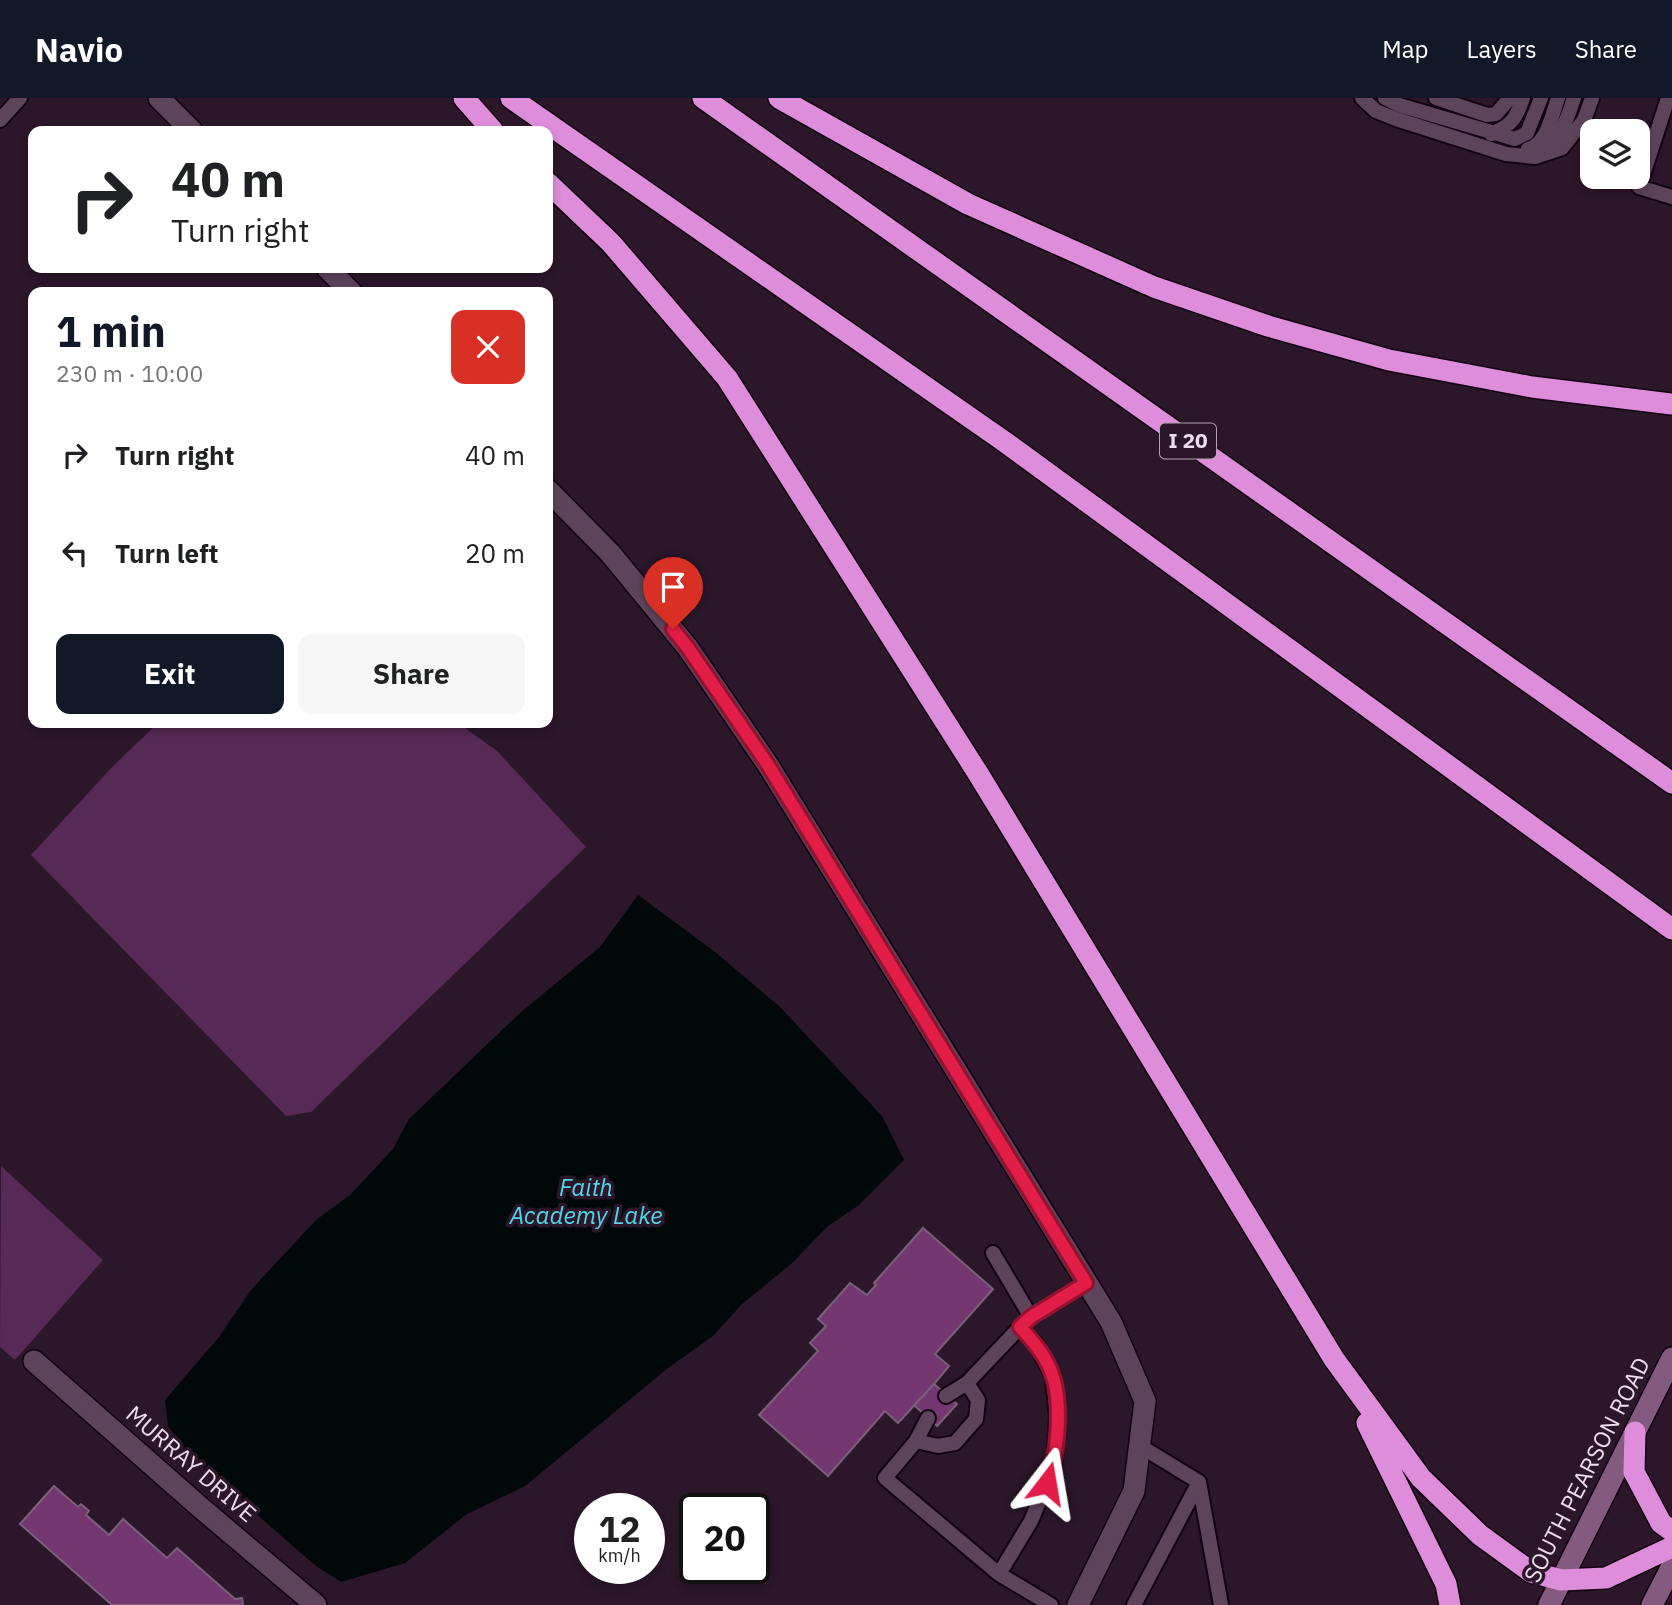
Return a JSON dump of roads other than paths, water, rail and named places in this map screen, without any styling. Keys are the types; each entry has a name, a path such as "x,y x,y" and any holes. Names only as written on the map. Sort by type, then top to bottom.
{"highway":[{"path":"464,98 489,126"},
{"path":"511,98 551,126"},
{"name":"I 20","path":"703,98 1672,783"},
{"path":"779,98 968,204 1166,292 1268,326 1389,360 1532,387 1672,404"},
{"path":"553,127 1006,442 1672,929"},
{"path":"553,188 611,243 727,378 979,775 1334,1359 1389,1464 1446,1584 1450,1605"},
{"path":"1334,1359 1422,1478 1470,1525 1531,1572 1561,1580 1606,1578 1672,1546"},
{"path":"1635,1433 1634,1472 1661,1523 1672,1531"}],"main road":[{"name":"SOUTH PEARSON ROAD","path":"1549,1605 1672,1358"},
{"path":"1652,1605 1672,1566"}],"street":[{"path":"159,98 187,126"},
{"path":"332,273 346,287"},
{"path":"553,495 610,553 688,648 768,765 1111,1321 1145,1401 1140,1446 1134,1491 1078,1605"},
{"name":"MURRAY DRIVE","path":"34,1361 316,1605"}],"lane":[{"path":"0,120 20,98"},
{"path":"1362,98 1376,111 1396,120 1506,154 1535,157 1562,148 1584,120 1592,98"},
{"path":"1385,98 1491,134 1515,139 1527,133 1541,98"},
{"path":"1436,98 1487,115 1496,114 1510,98"},
{"path":"1491,134 1508,126 1518,114 1524,98"},
{"path":"1506,154 1534,147 1543,137 1558,98"},
{"path":"1506,154 1535,153 1551,144 1563,130 1574,98"},
{"path":"1668,98 1639,187 1672,197"},
{"path":"993,1253 1031,1317"},
{"path":"946,1395 967,1383 1031,1317 1086,1283"},
{"path":"999,1574 1031,1521 1054,1465 1057,1418 1053,1377 1036,1344 1020,1327"},
{"path":"916,1441 938,1446 955,1443 976,1419 978,1400 967,1383"},
{"path":"928,1418 916,1441 885,1478 999,1574 1051,1605"},
{"path":"1140,1446 1199,1482 1221,1605"},
{"path":"1134,1605 1199,1482"}],"water":[{"name":"Faith Academy Lake","path":"638,895 715,952 780,1007 882,1116 904,1160 859,1205 828,1226 791,1264 742,1304 713,1336 668,1368 525,1486 467,1514 405,1563 341,1582 316,1566 193,1459 168,1426 165,1400 219,1337 251,1290 316,1220 350,1195 393,1149 409,1119 520,1013 600,947"}]}
